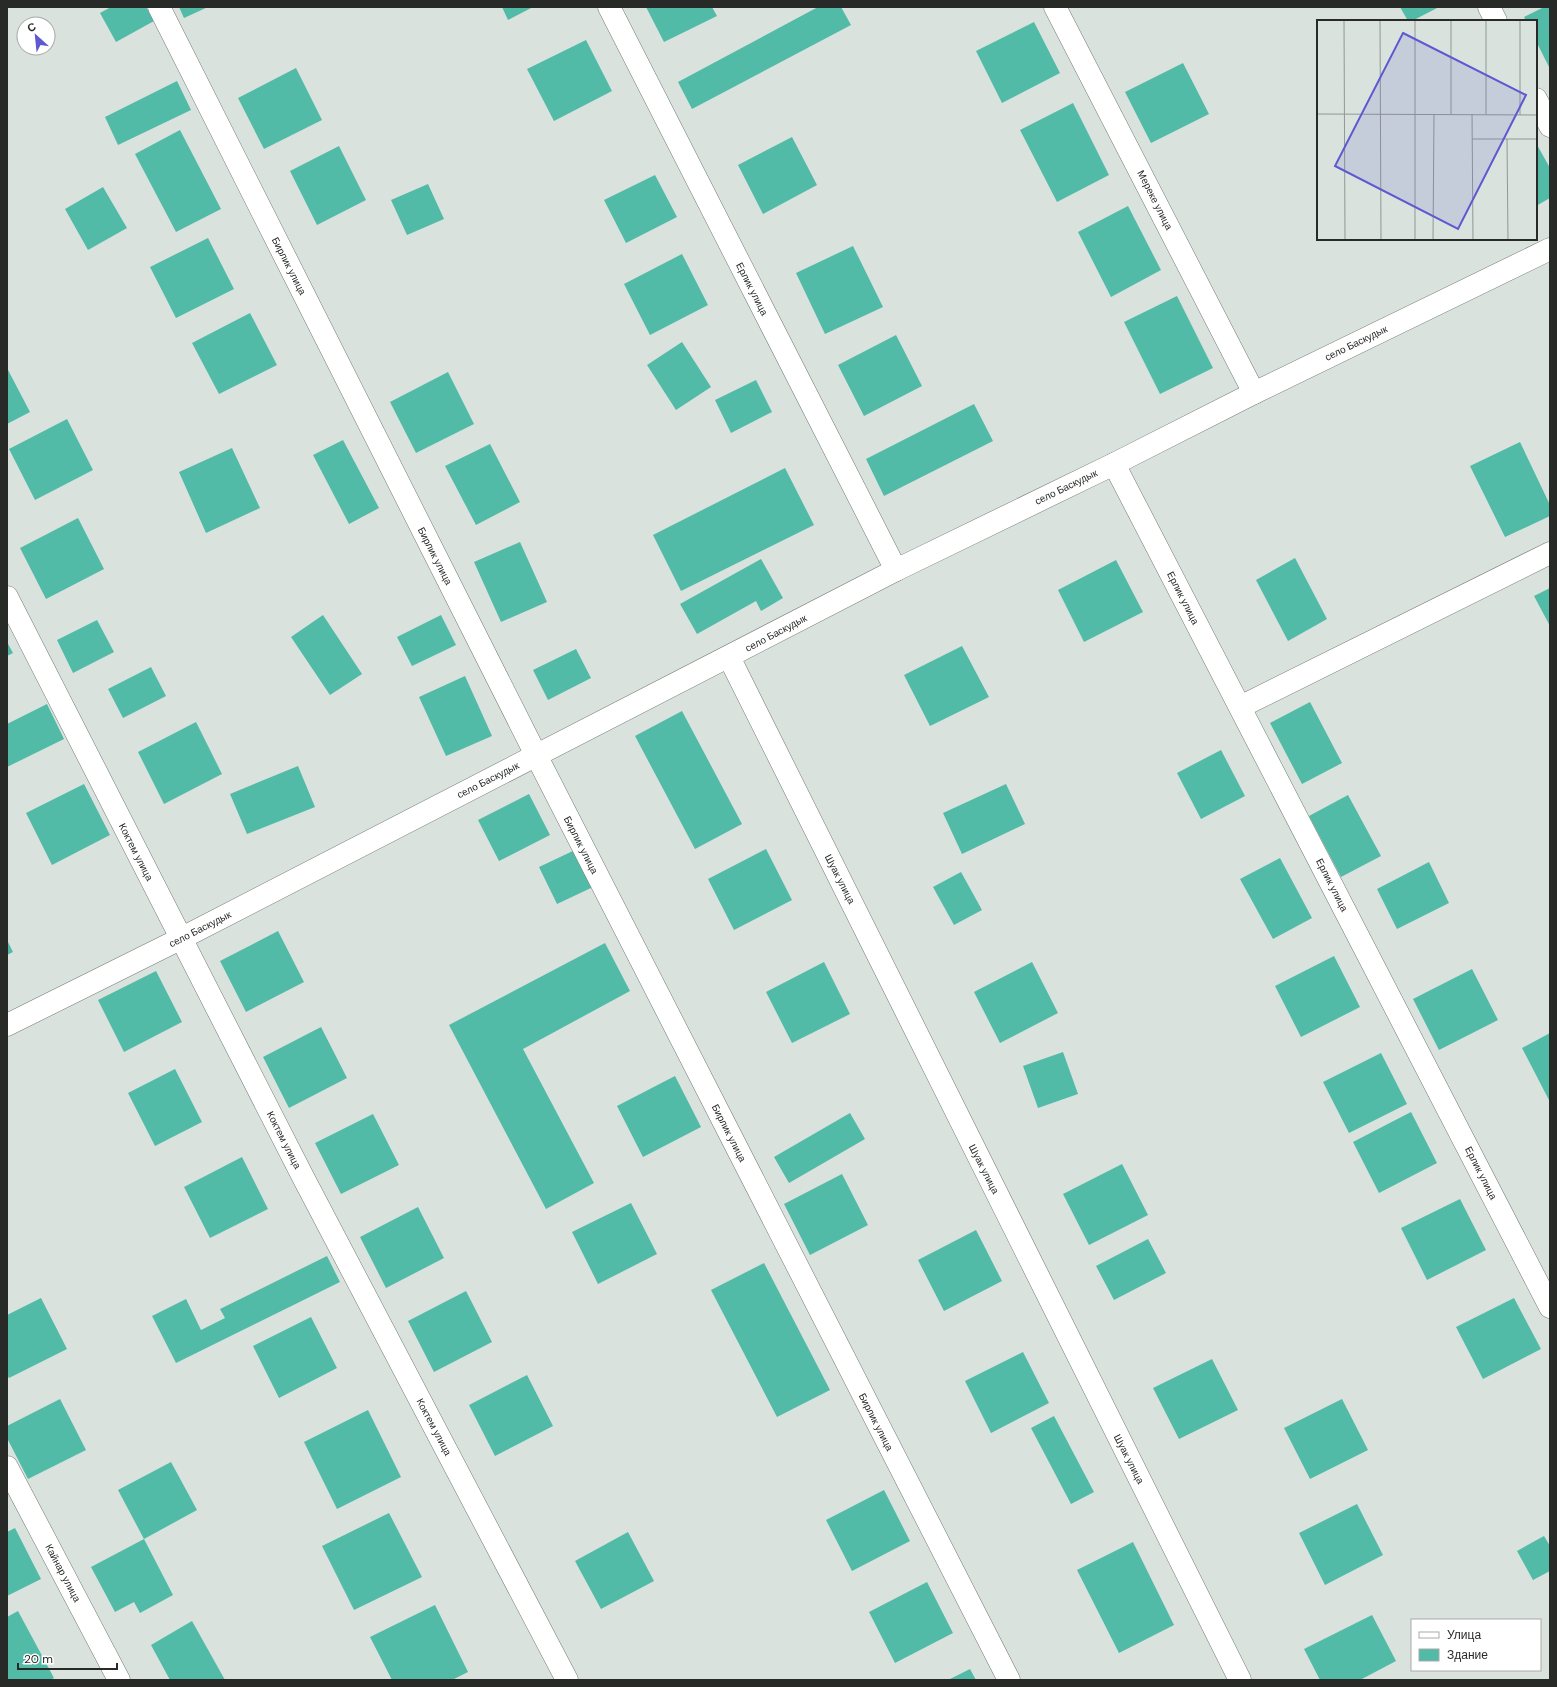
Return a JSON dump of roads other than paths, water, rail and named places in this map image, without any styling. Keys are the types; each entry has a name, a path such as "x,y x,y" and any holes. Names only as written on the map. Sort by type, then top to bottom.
{"street":[{"name":"Бирлик улица","path":"159,7 536,755 1009,1680"},
{"name":"Ерлик улица","path":"609,7 896,570"},
{"name":"Мереке улица","path":"1055,7 1254,393"},
{"path":"1489,7 1496,20"},
{"path":"1537,101 1550,126"},
{"name":"село Баскудык","path":"7,1025 180,939 896,570 1550,249"},
{"name":"Ерлик улица","path":"1114,464 1550,1307"},
{"path":"1240,707 1550,553"},
{"name":"Коктем улица","path":"7,597 180,939 303,1177 567,1680"},
{"name":"Шуак улица","path":"729,657 1240,1680"},
{"name":"Кайнар улица","path":"7,1467 119,1680"}]}
